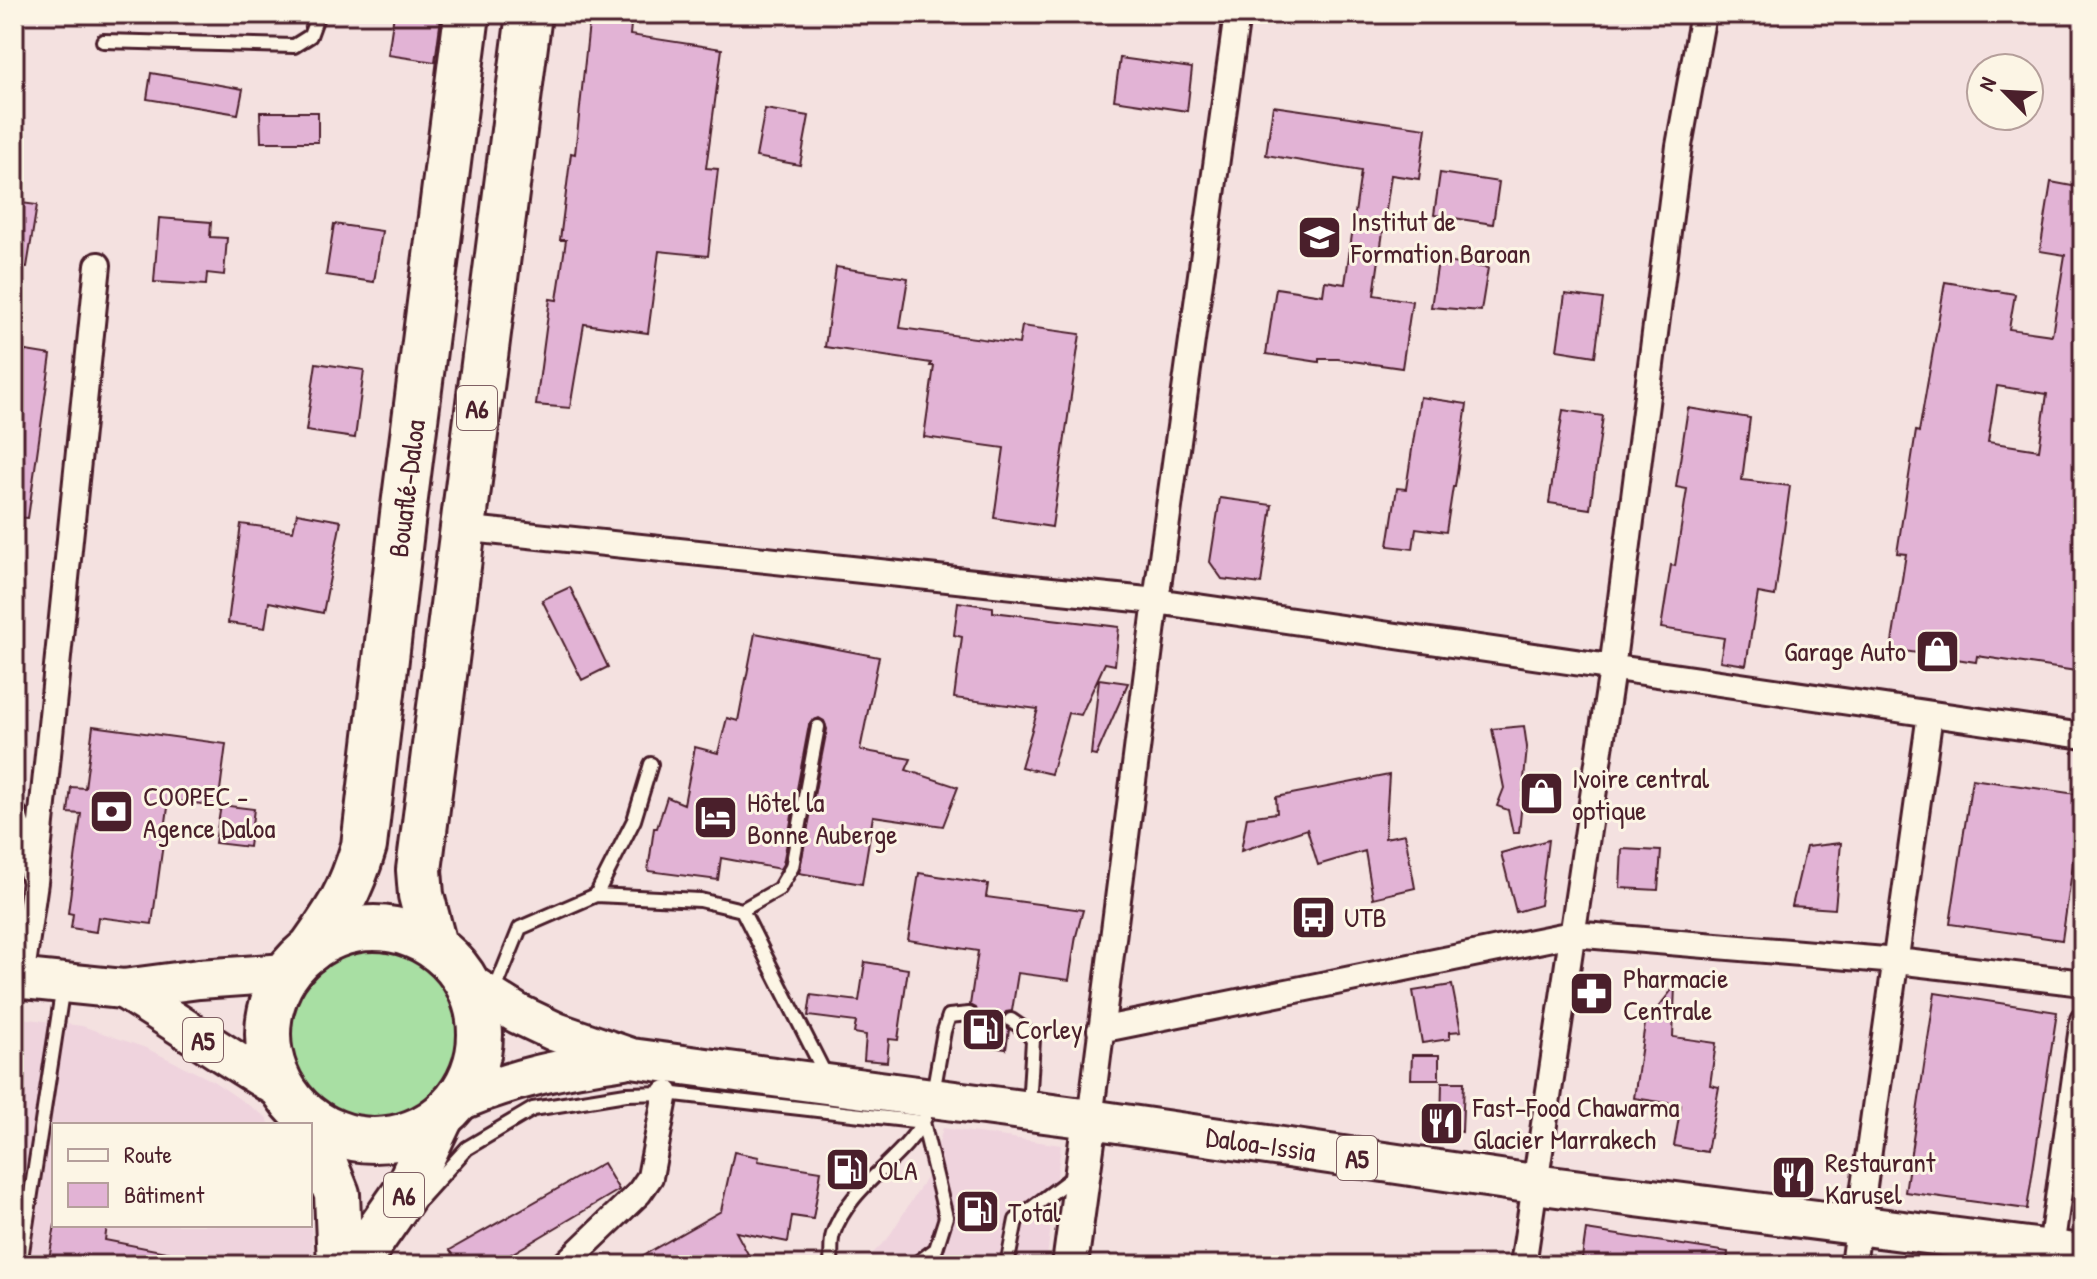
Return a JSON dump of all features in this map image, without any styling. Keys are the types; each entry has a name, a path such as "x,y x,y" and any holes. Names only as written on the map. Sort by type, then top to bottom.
{"highway":[{"name":"Bouaflé-Daloa","path":"298,961 341,907 354,880 364,846 467,14"},
{"name":"A6","path":"434,945 421,895 419,870 529,14"},
{"path":"372,927 415,934 434,945 480,991 477,1007 481,1031 478,1056 470,1081 449,1110 423,1129 404,1137 362,1140 323,1128 302,1115 275,1072 268,1030 271,1008 298,961 330,937 372,927"},
{"name":"A6","path":"355,1265 405,1193 449,1110"},
{"path":"312,1138 337,1194 340,1265"}],"main road":[{"name":"A5","path":"17,978 123,989 298,961"},
{"name":"A5","path":"123,989 194,1033 302,1115"},
{"name":"A5","path":"480,991 556,1032 631,1058"},
{"name":"A5","path":"449,1110 495,1086 550,1070 631,1058"},
{"name":"Daloa-Issia","path":"631,1058 830,1085 928,1110 1029,1111 2061,1256"}],"street":[{"path":"1070,1265 1156,601 1237,14"},
{"path":"1523,1265 1612,669 1679,146 1703,14"},
{"path":"17,978 35,882 98,265"},
{"path":"461,528 1156,601 2083,736"},
{"path":"1853,1265 1930,714"},
{"path":"14,815 35,882"},
{"path":"1100,1030 1572,934 1897,961 2083,983"},
{"path":"2061,1256 2083,1020"},
{"path":"564,1265 639,1193 650,1177 666,1093"}],"lane":[{"path":"103,41 294,46 310,36 318,14"},
{"path":"480,991 520,928 596,895 700,900 742,910 779,889 792,867 818,727"},
{"path":"596,895 634,820 651,764"},
{"path":"742,910 830,1085"},
{"path":"20,1265 64,983"},
{"path":"914,1265 936,1249 946,1217 928,1110 949,1016 969,1014"},
{"path":"1011,1020 1033,1040 1029,1111"},
{"path":"405,1217 467,1148 533,1109 601,1097 666,1093 928,1110"},
{"path":"831,1265 832,1235 853,1197 878,1175 928,1110"},
{"path":"1007,1265 1016,1220 1082,1169"}],"shaded area":[{"path":"14,1017 82,1026 146,1048 213,1081 266,1117 269,1123 52,1123 52,1227 311,1227 314,1265 14,1265"},
{"path":"943,1128 1061,1145 1046,1265 861,1265 888,1238 931,1170"}],"green space":[{"path":"375,949 408,956 436,974 454,1002 461,1035 454,1068 436,1096 408,1114 375,1121 342,1114 314,1096 296,1068 289,1035 296,1002 314,974 342,956"}],"building":[{"path":"394,14 441,18 435,62 388,55"},
{"path":"590,14 632,14 630,35 722,49 706,168 718,169 708,256 659,251 648,333 584,324 570,408 536,405 550,299 557,300 566,240 560,240 571,153 575,154"},
{"path":"1120,58 1192,68 1187,111 1114,100"},
{"path":"151,73 243,89 238,114 147,99"},
{"path":"1273,106 1426,128 1419,179 1391,175 1374,295 1412,301 1402,368 1338,359 1319,359 1319,362 1266,354 1276,288 1323,295 1325,281 1345,284 1361,171 1266,155"},
{"path":"765,109 809,116 800,165 756,157"},
{"path":"260,112 318,112 318,142 261,142"},
{"path":"1440,173 1499,182 1493,224 1434,215"},
{"path":"2051,182 2083,188 2083,672 1977,656 1976,662 1891,649 1906,554 1897,553 1916,431 1919,432 1945,282 2015,294 2009,329 2052,335 2065,255 2040,251","holes":["1997,386 2047,394 2039,450 1988,442"]},
{"path":"14,202 37,205 27,267 14,266"},
{"path":"159,218 211,222 210,237 227,238 224,275 207,273 206,285 154,282"},
{"path":"334,224 382,231 374,282 326,275"},
{"path":"1438,261 1488,268 1481,311 1431,307"},
{"path":"836,267 908,278 900,328 1019,344 1022,326 1080,334 1052,527 994,518 1004,448 924,437 934,366 930,366 931,363 825,347"},
{"path":"1565,294 1603,299 1595,356 1557,350"},
{"path":"14,349 51,355 28,518 14,517"},
{"path":"316,363 364,370 355,438 306,431"},
{"path":"1420,397 1467,404 1446,532 1416,528 1413,549 1388,546 1397,488 1406,489"},
{"path":"1688,408 1750,418 1742,480 1790,486 1775,596 1758,593 1746,665 1720,661 1724,638 1661,628 1687,489 1676,487"},
{"path":"1563,410 1603,416 1590,509 1549,503"},
{"path":"1220,498 1272,505 1261,584 1222,579 1210,562"},
{"path":"297,513 341,521 323,613 269,602 265,628 228,623 241,524 293,531"},
{"path":"570,587 608,667 582,680 542,600"},
{"path":"958,602 993,607 993,612 1119,627 1115,665 1105,663 1081,715 1068,713 1051,774 1021,767 1038,709 954,698 962,637 954,635"},
{"path":"755,633 879,657 860,750 911,759 906,770 958,787 943,826 873,816 862,884 799,873 827,729 819,718 809,725 780,869 721,858 718,880 648,871 654,828 657,828 667,797 684,804 695,747 718,753 727,718 738,721"},
{"path":"1099,679 1128,683 1096,756 1091,755"},
{"path":"93,726 226,744 218,806 169,800 152,924 98,917 96,932 71,928 73,914 68,913 81,814 68,813 71,787 85,788"},
{"path":"1524,726 1527,747 1519,833 1513,833 1508,810 1497,806 1504,788 1492,729"},
{"path":"1389,775 1385,838 1405,834 1415,888 1373,898 1365,851 1318,865 1307,829 1241,851 1247,817 1277,813 1276,797"},
{"path":"1972,779 2083,795 2062,940 1950,924"},
{"path":"221,805 254,809 249,847 215,843"},
{"path":"1548,840 1540,905 1516,912 1501,853"},
{"path":"1841,843 1835,909 1792,906 1806,847"},
{"path":"1622,849 1661,851 1658,890 1620,888"},
{"path":"919,873 988,884 986,897 1083,910 1069,980 1018,973 1012,1011 1006,1012 1002,1018 1009,1030 1006,1049 965,1043 968,1023 975,1021 978,1014 976,1008 970,1005 978,951 908,940"},
{"path":"865,962 908,969 898,1040 889,1039 887,1062 864,1060 866,1035 854,1033 856,1022 808,1016 811,995 859,1001"},
{"path":"1452,985 1461,1031 1450,1032 1450,1039 1422,1043 1413,991"},
{"path":"1675,986 1673,1037 1716,1043 1710,1085 1719,1087 1707,1152 1674,1146 1681,1105 1634,1098 1645,1024"},
{"path":"1935,993 2057,1012 2027,1209 1905,1192"},
{"path":"1412,1055 1439,1055 1439,1079 1411,1079"},
{"path":"1442,1082 1464,1082 1462,1132 1441,1128"},
{"path":"734,1152 759,1157 758,1161 821,1171 813,1219 792,1216 788,1242 736,1232 748,1254 728,1265 626,1265 721,1211"},
{"path":"603,1163 619,1190 493,1265 461,1265 450,1250"},
{"path":"55,1227 107,1227 105,1240 176,1254 175,1265 48,1265"},
{"path":"1586,1230 1728,1252 1727,1265 1581,1265"}],"place":[{"name":"Institut de Formation Baroan","path":"1320,237"},
{"name":"Garage Auto","path":"1937,651"},
{"name":"Ivoire central optique","path":"1541,794"},
{"name":"COOPEC - Agence Daloa","path":"112,812"},
{"name":"Hôtel la Bonne Auberge","path":"716,818"},
{"name":"UTB","path":"1313,917"},
{"name":"Pharmacie Centrale","path":"1592,994"},
{"name":"Corley","path":"984,1029"},
{"name":"Fast-Food Chawarma Glacier Marrakech","path":"1442,1123"},
{"name":"OLA","path":"847,1170"},
{"name":"Restaurant Karusel","path":"1794,1178"},
{"name":"Total","path":"977,1212"}]}
